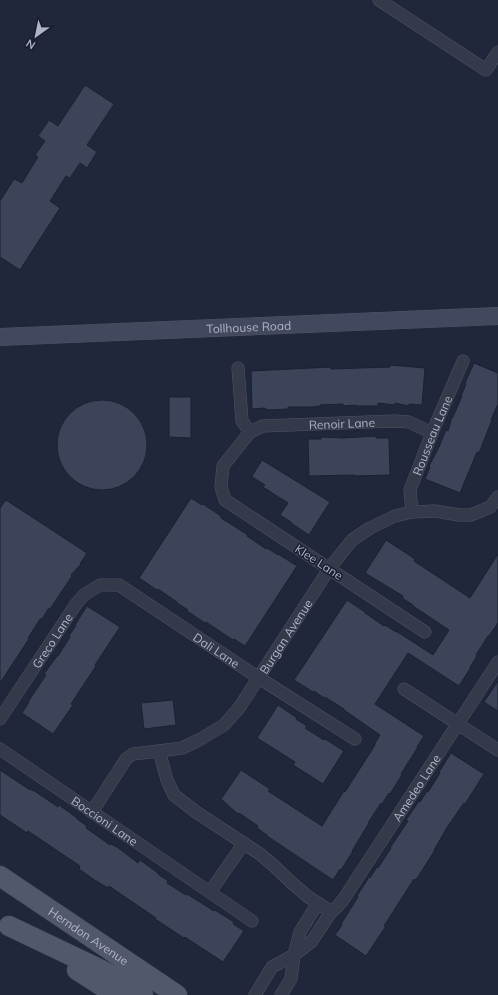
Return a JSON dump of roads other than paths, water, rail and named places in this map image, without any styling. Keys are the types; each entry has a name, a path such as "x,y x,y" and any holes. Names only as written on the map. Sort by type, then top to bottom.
{"main road":[{"name":"Herndon Avenue","path":"0,876 177,995"},
{"path":"5,923 116,995"},
{"path":"5,923 114,976 143,995"}],"street":[{"path":"379,0 486,70 498,52"},
{"name":"Tollhouse Road","path":"0,337 498,316"},
{"name":"Rousseau Lane","path":"412,512 410,490 463,361"},
{"path":"238,368 242,421 250,432"},
{"name":"Renoir Lane","path":"250,432 263,426 394,421 410,422 432,434"},
{"name":"Klee Lane","path":"250,432 223,466 220,487 225,500 425,632"},
{"name":"Burgan Avenue","path":"92,812 126,759 133,754 182,748 224,725 239,708 329,569 352,540 370,528 395,516 412,512 435,511 459,515 471,515 490,507 498,497"},
{"name":"Greco Lane","path":"0,719 76,604 85,594 100,585 119,585"},
{"name":"Dali Lane","path":"119,585 355,739"},
{"name":"Amedeo Lane","path":"255,995 272,968 294,955 312,941 331,912 338,907 498,662"},
{"path":"404,690 498,750"},
{"name":"Boccioni Lane","path":"0,749 252,921"},
{"path":"159,751 167,780 174,795 196,812 260,854 293,884 318,904 331,912"},
{"path":"210,892 244,843"},
{"path":"281,995 291,979 294,955 300,932 318,904"}]}
